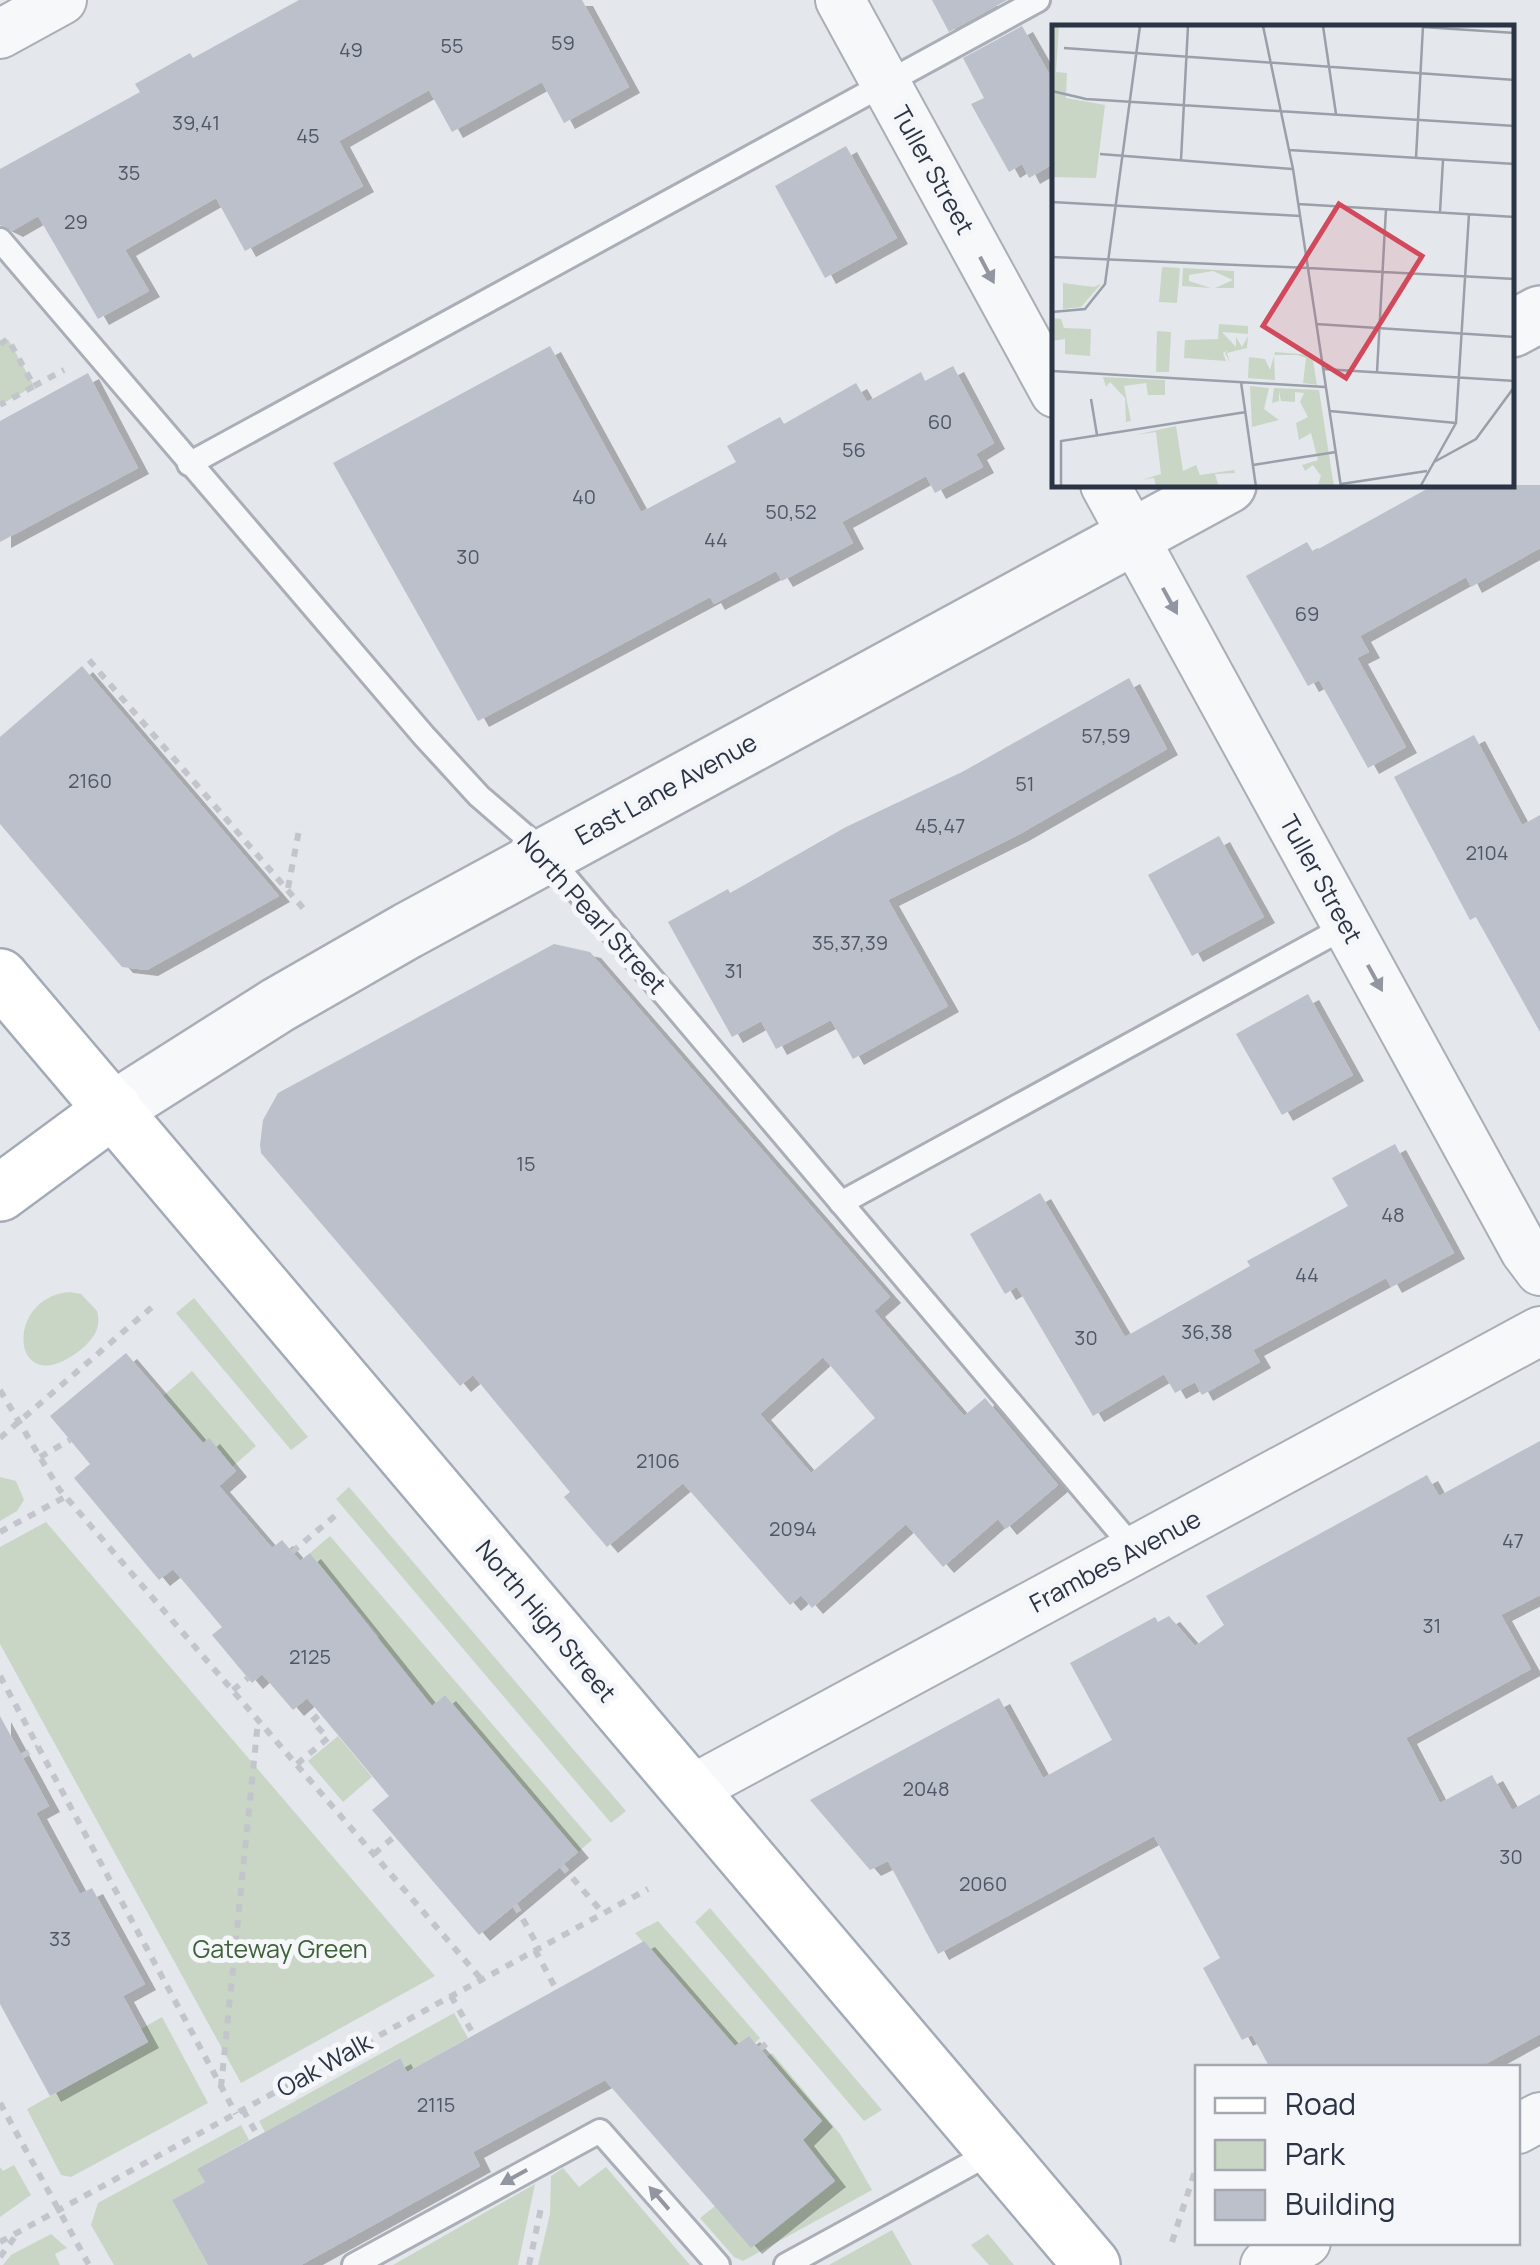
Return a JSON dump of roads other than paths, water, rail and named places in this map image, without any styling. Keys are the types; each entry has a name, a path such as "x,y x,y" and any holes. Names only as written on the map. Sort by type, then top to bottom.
{"main road":[{"name":"North High Street","path":"0,977 1092,2265"},
{"path":"0,1194 114,1109"}],"street":[{"path":"0,34 62,0"},
{"name":"Tuller Street","path":"840,0 1052,388"},
{"name":"Tuller Street","path":"1107,488 1525,1251 1540,1271"},
{"name":"East Lane Avenue","path":"114,1109 278,1005 546,854 1222,488"},
{"name":"Frambes Avenue","path":"689,1791 1540,1331"},
{"path":"1265,2265 1301,2245"}],"lane":[{"path":"189,464 1038,0"},
{"name":"North Pearl Street","path":"0,240 478,796 546,854 1135,1550"},
{"path":"841,1202 1347,926"},
{"path":"354,2265 600,2131 718,2265"},
{"path":"786,2265 994,2151"}],"park label":[{"name":"Gateway Green","path":"280,1949"}]}
